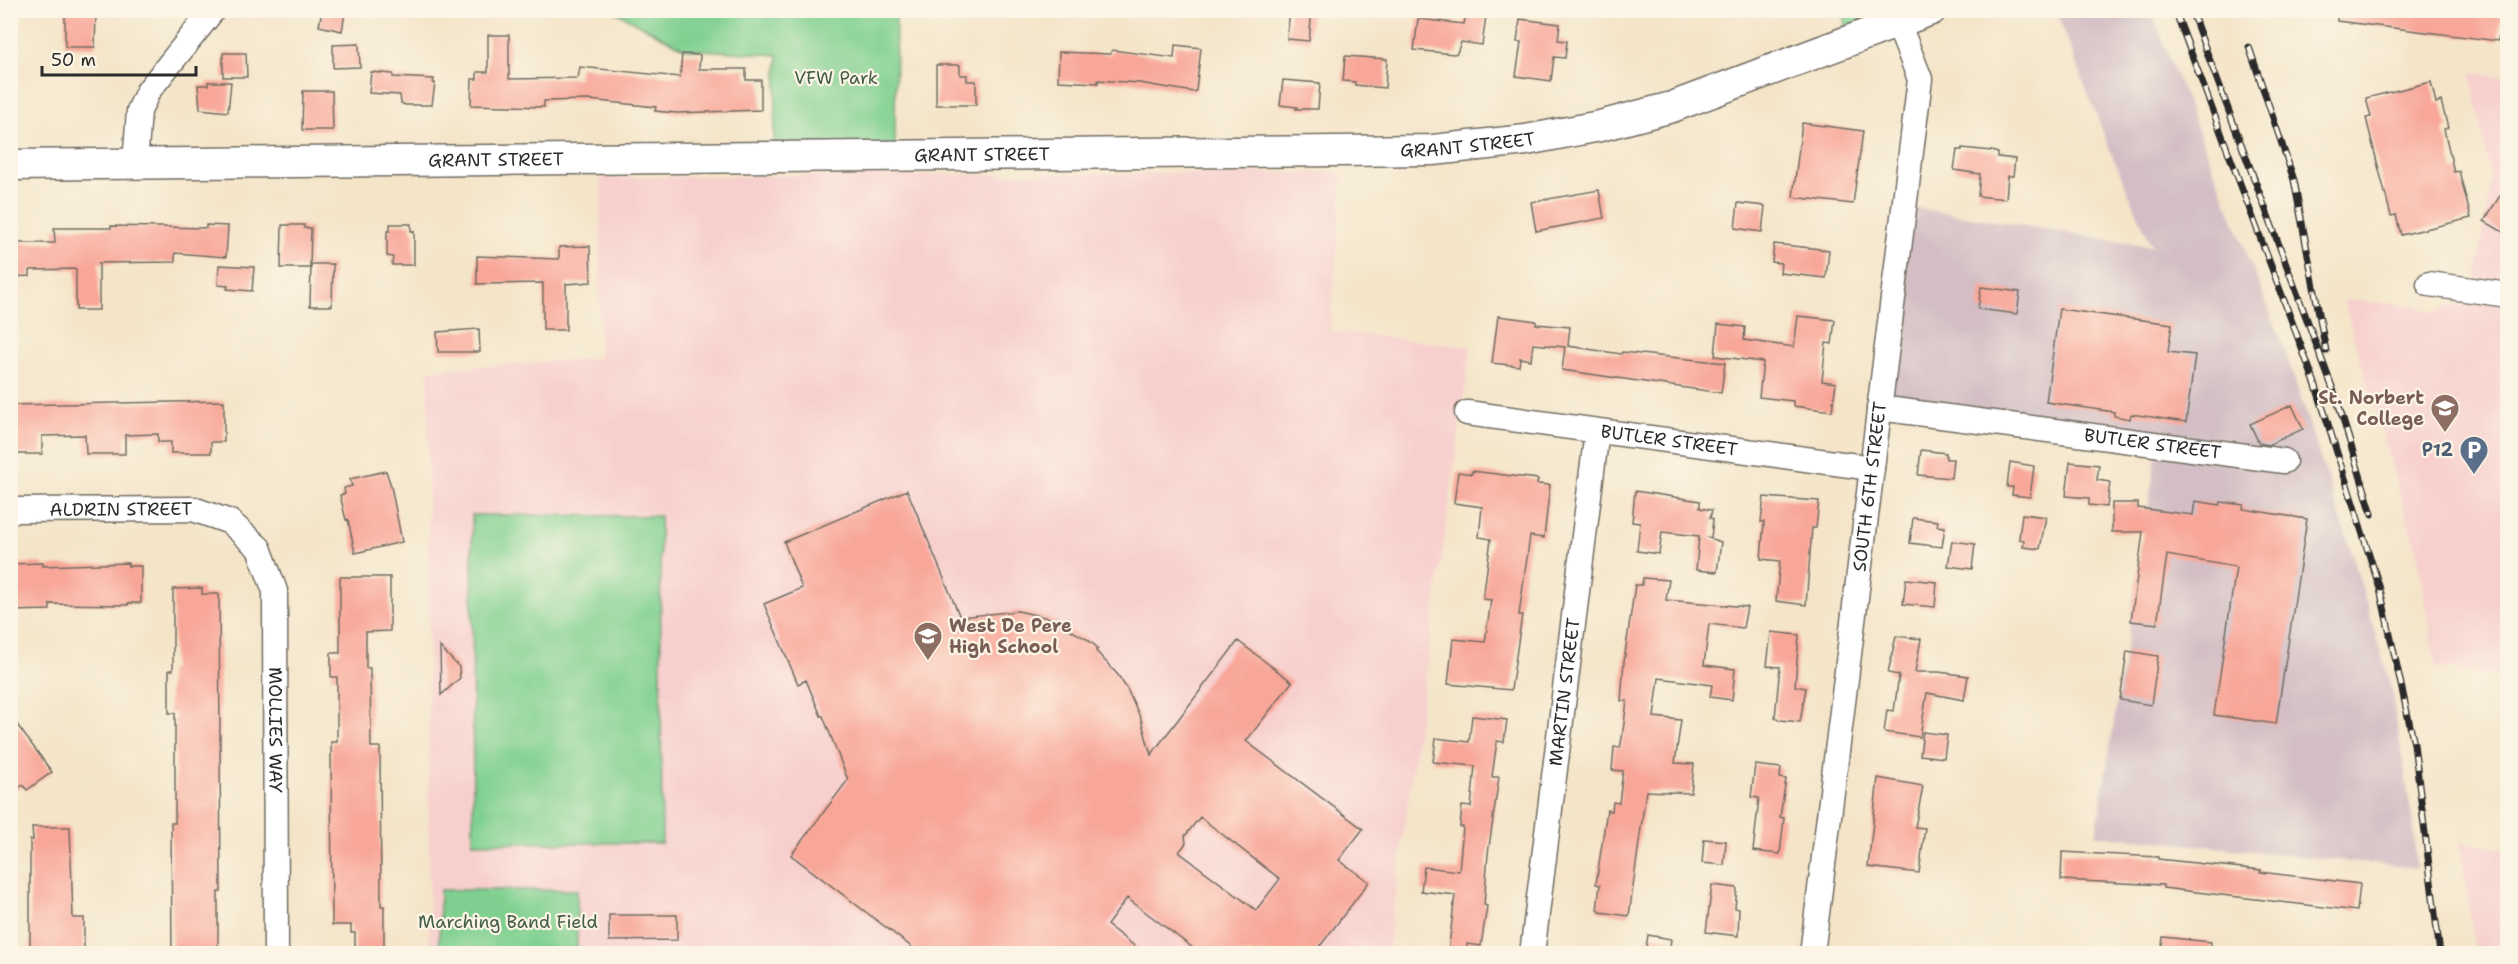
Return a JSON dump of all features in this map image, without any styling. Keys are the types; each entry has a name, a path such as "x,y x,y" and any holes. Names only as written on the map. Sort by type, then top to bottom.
{"street":[{"path":"135,164 139,111 147,91 213,10"},
{"name":"GRANT STREET","path":"10,165 1432,150 1526,140 1600,126 1672,107 1898,24 1930,10"},
{"name":"SOUTH 6TH STREET","path":"1812,954 1920,79 1898,24"},
{"path":"2429,284 2508,295"},
{"name":"BUTLER STREET","path":"1880,408 2284,461"},
{"name":"BUTLER STREET","path":"1467,413 1872,468"},
{"name":"MARTIN STREET","path":"1532,954 1597,431"},
{"name":"ALDRIN STREET","path":"10,510 193,509 230,522"},
{"name":"MOLLIES WAY","path":"230,522 259,548 275,591 276,954"}],"shaded area":[{"path":"2056,11 2151,11 2283,345 2351,550 2391,688 2414,830 2416,868 2096,835 2158,445 1880,408 1904,206 2152,247 2110,150"},
{"name":"St. Norbert College","path":"2470,73 2507,77 2507,676 2436,667 2418,557 2343,300 2416,305 2435,312 2453,305 2472,304 2491,179"},
{"name":"West De Pere High School","path":"1343,172 1330,331 1471,347 1387,953 429,953 428,370 599,358 601,177"},
{"path":"2460,843 2507,849 2507,953 2475,953"}],"green space":[{"name":"VFW Park","path":"614,11 896,11 895,157 773,158 778,55 685,49"},
{"path":"1843,11 1931,11 1850,41"},
{"path":"472,515 660,516 662,843 473,843"},
{"name":"Marching Band Field","path":"440,890 577,890 577,953 439,953"}],"building":[{"path":"65,10 93,10 93,14 96,14 95,47 65,47"},
{"path":"322,10 345,13 342,31 319,26"},
{"path":"1290,10 1312,10 1309,41 1287,39"},
{"path":"2337,10 2502,10 2498,41 2337,21"},
{"path":"1466,14 1486,16 1482,45 1461,42 1457,53 1454,54 1414,50 1418,19 1464,24"},
{"path":"1520,19 1560,24 1558,40 1567,41 1565,58 1554,57 1551,81 1516,76 1521,42 1517,42"},
{"path":"488,35 509,35 509,79 578,78 580,67 680,77 682,54 700,55 699,69 746,69 746,80 761,80 761,110 677,113 655,111 656,107 589,100 544,101 544,107 471,105 472,79 477,79 477,72 488,72"},
{"path":"359,44 360,67 333,68 333,45"},
{"path":"1175,45 1201,48 1196,91 1194,92 1139,83 1098,80 1098,83 1058,81 1059,52 1111,54 1112,50 1174,58"},
{"path":"223,53 246,53 247,77 223,77"},
{"path":"1345,56 1387,59 1385,88 1355,85 1355,82 1343,81"},
{"path":"936,65 960,65 960,75 967,75 967,81 976,81 976,105 936,105"},
{"path":"371,72 393,74 393,77 434,79 432,105 405,105 401,103 400,95 369,93"},
{"path":"1283,80 1320,83 1318,109 1296,109 1297,107 1280,105"},
{"path":"208,82 231,82 228,112 200,109 198,85 208,85"},
{"path":"2431,82 2436,103 2441,101 2448,128 2444,129 2454,172 2459,171 2471,218 2401,235 2396,215 2391,216 2376,158 2366,118 2371,117 2366,98"},
{"path":"303,91 332,91 333,130 302,130"},
{"path":"1802,123 1863,131 1853,204 1793,197"},
{"path":"1962,148 1992,151 1998,153 1998,157 2015,159 2013,176 2008,176 2006,199 1978,196 1980,174 1954,170 1957,150 1962,150"},
{"path":"2508,183 2508,235 2484,221"},
{"path":"1599,190 1604,218 1536,231 1531,202"},
{"path":"1738,203 1765,206 1762,232 1735,228"},
{"path":"390,224 411,224 411,231 414,231 414,265 392,265 393,257 387,256 387,231 390,231"},
{"path":"206,225 228,226 226,257 175,253 175,262 99,263 99,310 76,310 76,269 30,270 30,276 10,277 10,243 55,243 54,228 111,228 111,226 206,228"},
{"path":"282,225 304,225 304,228 311,228 310,268 281,268"},
{"path":"1774,244 1829,250 1826,278 1780,273 1781,263 1772,262"},
{"path":"590,246 591,282 566,284 566,330 543,330 543,283 477,284 477,256 559,259 559,247"},
{"path":"311,264 333,264 332,306 310,306"},
{"path":"219,265 254,267 252,291 227,289 228,286 218,285"},
{"path":"1981,287 2020,292 2017,314 1978,309"},
{"path":"2059,309 2172,324 2168,352 2195,355 2186,422 2131,414 2130,419 2114,416 2114,412 2046,402"},
{"path":"1498,316 1536,321 1536,324 1570,327 1568,346 1621,354 1622,352 1725,363 1721,393 1562,370 1565,347 1533,344 1531,360 1520,358 1519,366 1492,363"},
{"path":"1798,316 1835,320 1832,344 1826,343 1822,381 1836,383 1832,411 1793,406 1793,401 1759,397 1763,362 1715,356 1718,324 1745,327 1744,340 1794,347"},
{"path":"479,329 480,352 438,352 437,332"},
{"path":"224,401 224,442 211,442 211,453 171,453 171,442 158,442 158,434 125,435 125,454 86,454 85,435 42,436 42,454 10,454 10,405"},
{"path":"2292,405 2303,429 2268,445 2259,443 2250,424"},
{"path":"1921,450 1946,453 1946,459 1953,459 1951,478 1918,475"},
{"path":"2010,462 2034,466 2030,497 2012,495 2013,487 2007,487"},
{"path":"2070,462 2099,465 2097,480 2110,482 2107,507 2089,505 2089,498 2066,496"},
{"path":"386,471 402,542 355,553 340,495 345,494 344,488 352,486 350,479"},
{"path":"1472,471 1538,479 1537,484 1550,485 1544,538 1530,536 1511,690 1448,684 1453,639 1485,642 1491,600 1483,599 1491,539 1479,537 1482,507 1454,503 1458,472 1472,474"},
{"path":"907,490 960,617 1018,611 1049,618 1087,639 1098,648 1096,651 1118,675 1127,689 1141,719 1151,755 1238,641 1292,682 1246,741 1363,829 1339,860 1369,882 1314,954 1201,954 1127,898 1107,925 1145,954 921,954 791,855 848,780 806,680 798,684 764,604 802,588 784,542","holes":["1200,817 1280,879 1256,910 1179,852 1186,843 1185,836"]},
{"path":"1635,491 1700,501 1700,508 1712,510 1711,538 1707,537 1721,542 1717,572 1696,570 1699,536 1662,532 1659,554 1637,551 1640,523 1632,522"},
{"path":"1764,497 1819,501 1816,528 1812,528 1806,605 1776,601 1780,561 1761,559"},
{"path":"2195,501 2220,505 2221,502 2244,505 2243,509 2307,519 2276,724 2214,715 2236,567 2167,555 2157,624 2131,621 2143,532 2112,532 2112,503 2138,503 2138,508 2193,515"},
{"path":"2022,514 2046,517 2040,549 2023,547 2024,540 2019,539"},
{"path":"1913,518 1938,521 1937,526 1945,527 1942,547 1910,543"},
{"path":"1952,541 1975,544 1972,569 1948,566"},
{"path":"43,563 43,566 128,563 128,566 141,566 141,603 128,603 128,605 50,604 50,610 10,611 10,564"},
{"path":"340,577 390,577 390,631 366,632 366,668 370,668 371,747 380,747 381,906 384,906 384,954 355,954 355,933 351,933 351,925 332,925 331,742 337,742 337,677 331,677 331,653 340,653"},
{"path":"1643,578 1669,580 1666,600 1747,607 1743,628 1709,624 1704,665 1735,669 1732,700 1710,697 1712,685 1659,678 1654,717 1681,720 1675,763 1694,764 1691,793 1646,791 1629,916 1597,910 1600,885 1596,884 1607,810 1612,811 1613,802 1619,803 1623,771 1612,770 1614,747 1620,748 1627,701 1621,701 1624,661 1635,585 1642,585"},
{"path":"1906,579 1937,582 1935,607 1903,604"},
{"path":"202,588 202,594 219,594 221,892 218,892 218,954 172,954 171,823 175,823 175,713 169,713 169,670 173,670 173,589"},
{"path":"1771,632 1799,635 1795,686 1806,688 1800,722 1780,720 1775,717 1780,667 1767,666"},
{"path":"1896,636 1921,639 1915,672 1939,672 1968,676 1964,700 1927,693 1920,737 1884,732 1887,710 1894,711 1899,675 1888,673"},
{"path":"440,647 459,667 460,678 441,695"},
{"path":"2127,651 2158,656 2151,705 2120,700"},
{"path":"10,715 52,772 27,790 23,785 10,794"},
{"path":"1472,716 1507,720 1504,742 1497,741 1492,777 1499,777 1488,854 1484,905 1487,906 1481,946 1467,944 1466,954 1448,954 1455,895 1421,891 1424,867 1459,871 1463,827 1460,827 1462,806 1471,807 1475,766 1433,762 1436,738 1469,742"},
{"path":"1923,732 1947,735 1944,758 1920,755"},
{"path":"1755,765 1781,768 1780,778 1786,779 1780,817 1784,818 1780,854 1753,851 1759,798 1751,797"},
{"path":"1878,778 1923,786 1915,827 1925,828 1919,873 1868,867"},
{"path":"32,827 70,827 73,918 84,918 84,954 30,954"},
{"path":"1704,839 1726,841 1724,865 1702,863"},
{"path":"2062,852 2158,857 2158,859 2360,884 2357,911 2163,888 2163,885 2061,880"},
{"path":"1712,885 1737,888 1735,908 1739,909 1738,936 1706,932"},
{"path":"609,915 677,915 677,940 609,941"},
{"path":"1648,935 1671,939 1669,954 1645,954"},
{"path":"2163,937 2211,942 2210,954 2161,954"}],"railway":[{"path":"2175,10 2316,386 2380,589 2414,744 2440,954"},
{"path":"2191,10 2337,400 2372,514"},
{"path":"2249,47 2294,180 2326,351"}],"place":[{"name":"St. Norbert College","path":"2445,434"},
{"name":"P12","path":"2474,476"},
{"name":"West De Pere High School","path":"928,662"}]}
